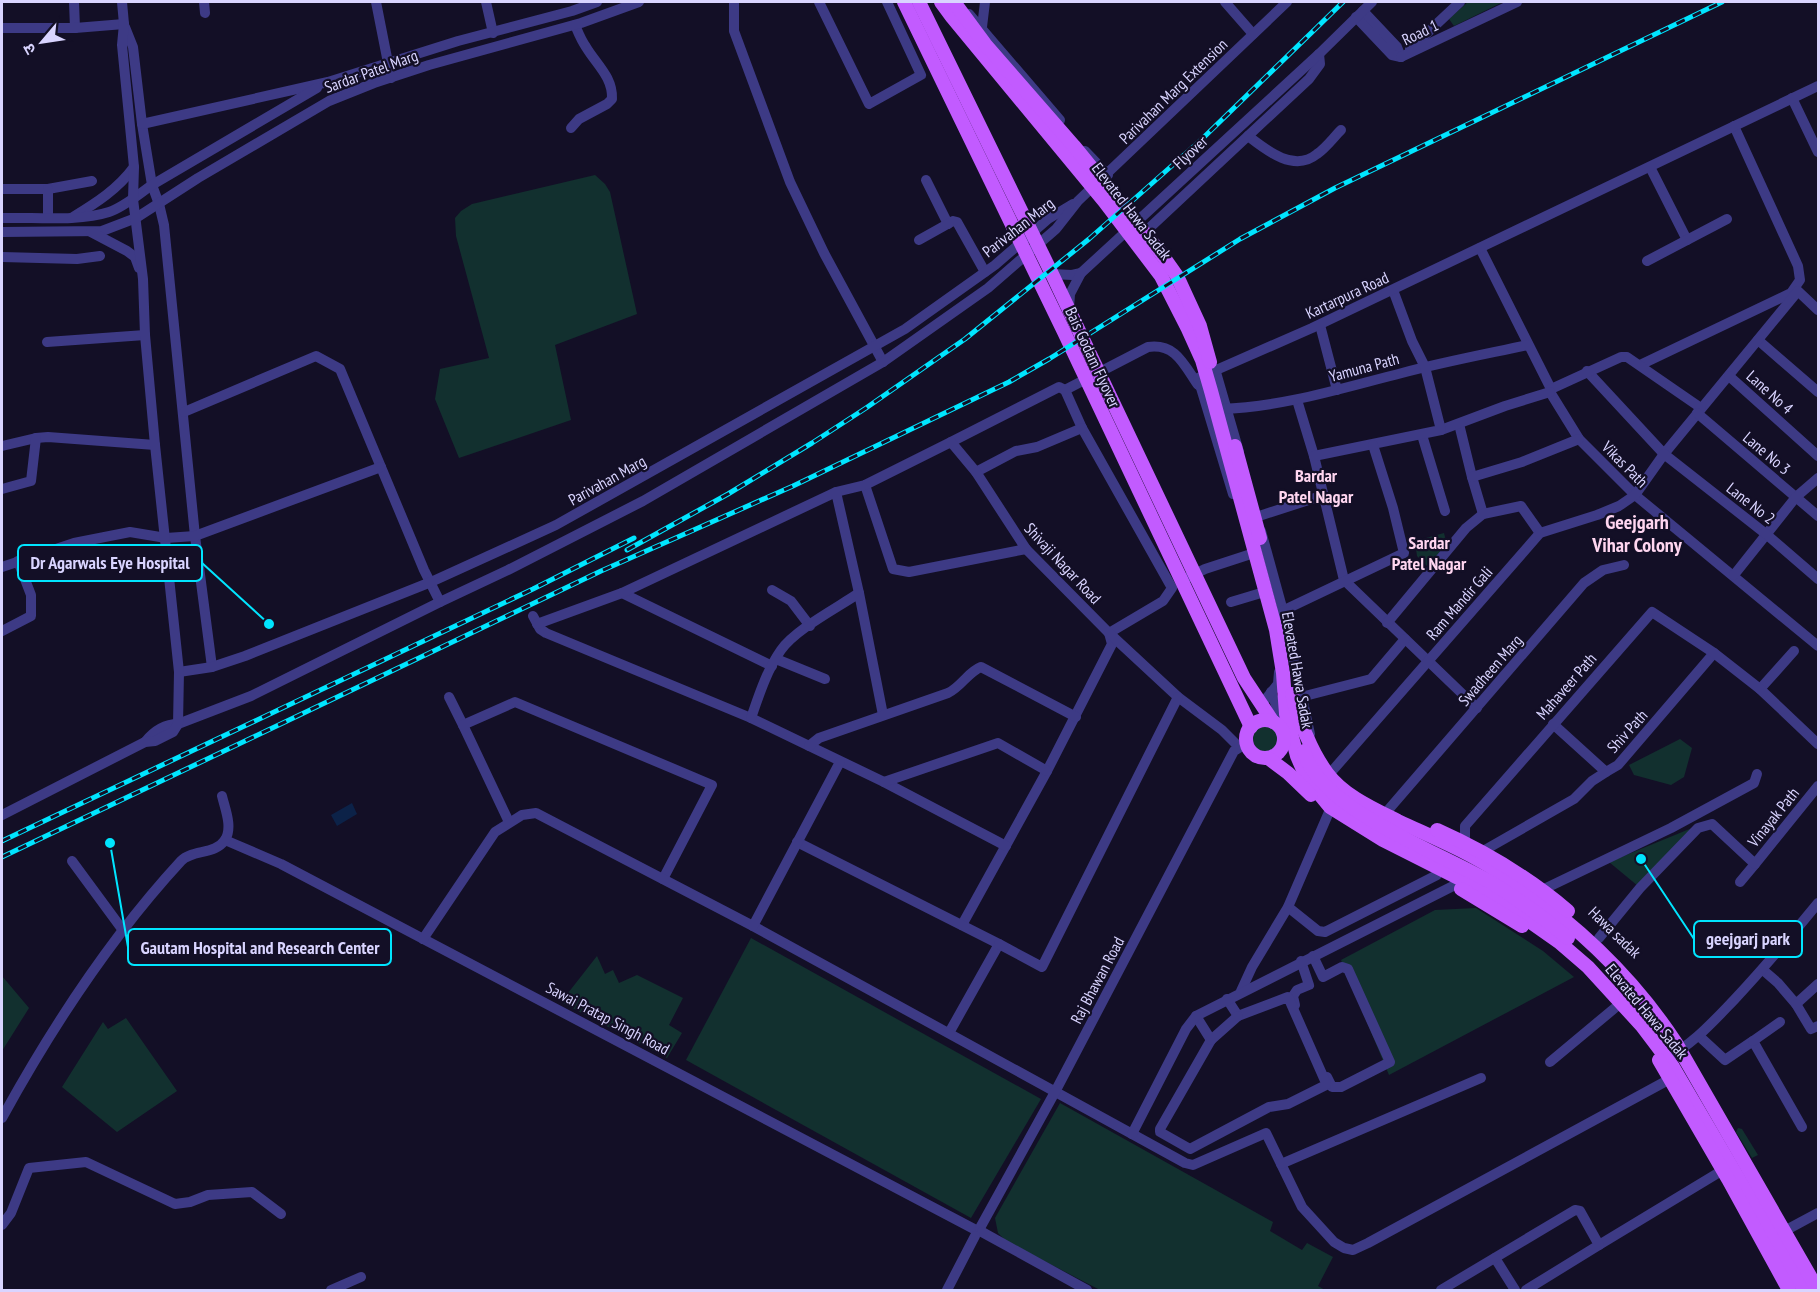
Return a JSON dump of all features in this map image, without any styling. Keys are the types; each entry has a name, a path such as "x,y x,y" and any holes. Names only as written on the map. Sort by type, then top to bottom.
{"main road":[{"name":"Bais Godam Flyover","path":"904,2 1238,682 1279,726"},
{"name":"Bais Godam Flyover","path":"919,2 1069,309 1238,682 1251,727"},
{"name":"Elevated Hawa Sadak","path":"941,2 1098,193 1161,276 1188,329 1202,360 1276,630 1283,673 1286,714 1297,756 1307,778 1330,807 1383,840 1492,895 1559,942 1588,967 1642,1026 1674,1066 1804,1290"},
{"name":"Elevated Hawa Sadak","path":"954,2 985,44 1074,146 1177,276 1200,326 1253,510 1282,630 1295,711 1328,774 1347,792 1373,809 1499,872 1556,912 1598,948 1630,981 1657,1013 1676,1043 1818,1290"},
{"path":"1295,711 1305,755 1321,781 1339,800 1491,882 1548,922 1602,968 1641,1010 1673,1055"},
{"path":"1312,739 1261,721 1251,727 1243,745 1257,756 1268,758 1288,773 1329,812 1533,933 1585,973 1661,1062 1723,1170 1784,1290"},
{"path":"1268,758 1282,747 1284,736 1279,726"},
{"name":"Hawa sadak","path":"1312,739 1333,770 1344,781 1389,810 1483,851 1542,890 1599,938 1649,990 1686,1048 1818,1277"},
{"path":"1404,856 1422,824"}],"street":[{"path":"74,2 75,28"},
{"path":"122,2 124,24 122,45 134,168 133,199 143,279 145,335 155,445 179,672 178,724"},
{"path":"376,2 391,78"},
{"path":"486,2 493,33"},
{"path":"142,124 328,82 387,62 597,2"},
{"name":"Sardar Patel Marg","path":"2,232 102,231 136,218 198,178 329,101 391,78 575,25 639,2"},
{"path":"734,2 735,31 790,182 824,253 883,362"},
{"path":"819,2 869,104 921,75 886,2"},
{"path":"960,2 1108,175"},
{"path":"982,27 985,2"},
{"path":"1225,2 1253,34"},
{"name":"Parivahan Marg Extension","path":"1078,201 1108,175 1287,2"},
{"name":"Flyover","path":"1069,309 1071,294 1081,273 1300,72 1372,2"},
{"path":"1359,14 1392,55 1401,57 1460,2"},
{"name":"Road 1","path":"1401,57 1517,2"},
{"path":"2,28 75,28 124,24"},
{"path":"124,24 133,47 152,184 164,225 195,536 212,667"},
{"path":"571,128 584,115 607,104 612,99 612,91 606,75 586,48 575,25"},
{"path":"1144,233 1310,79 1320,64 1319,54"},
{"path":"2,218 85,217 110,212 133,199 152,184 328,82"},
{"name":"Kartarpura Road","path":"1199,382 1215,369 1320,325 1818,86"},
{"path":"1792,98 1818,148"},
{"path":"1314,456 1441,430 1551,390 1587,371 1622,357 1627,357 1640,365 1791,293 1800,280 1798,266 1734,126"},
{"path":"1248,136 1269,153 1285,160 1296,161 1317,155 1341,130"},
{"path":"1650,167 1687,240"},
{"path":"73,217 101,200 126,179 134,168"},
{"path":"926,180 948,224"},
{"path":"2,189 48,189 92,182"},
{"path":"48,189 48,217"},
{"name":"Parivahan Marg","path":"179,672 212,667 431,582 556,525 905,329 985,272 1048,219 1078,201"},
{"name":"Parivahan Marg","path":"2,814 145,742 155,741 173,732 178,724 251,696 643,501 883,362 988,288 1056,230 1078,201"},
{"path":"1647,261 1727,219"},
{"path":"919,240 953,221 957,222 985,272"},
{"path":"89,231 127,250 135,257 143,279"},
{"name":"Vikas Path","path":"1480,248 1551,390 1579,438 1635,495 1818,646"},
{"path":"2,257 77,259 100,256"},
{"path":"1052,274 1081,273"},
{"path":"1393,290 1425,367 1441,430"},
{"path":"1387,623 1466,528 1484,514 1521,506 1540,533 1597,515 1619,506 1635,495 1699,410 1798,291 1818,310"},
{"path":"1320,325 1337,390"},
{"path":"47,342 145,335"},
{"path":"1758,340 1818,392"},
{"name":"Yamuna Path","path":"1207,409 1254,408 1296,400 1425,367 1528,345"},
{"path":"1065,390 1148,347 1157,346 1168,348 1199,382 1251,554 1279,671 1274,688 1261,705"},
{"path":"184,412 316,356 340,369 424,570 440,602"},
{"name":"Lane No 3","path":"1640,365 1699,410 1818,516"},
{"path":"1215,369 1283,611 1312,739"},
{"name":"Lane No 2","path":"1587,371 1664,454 1766,534 1818,579"},
{"name":"Lane No 4","path":"1729,376 1818,456"},
{"path":"1006,846 884,782 751,718 546,633 535,620 622,593 836,492 865,485 1059,387 1065,390 1082,428 1172,588"},
{"path":"1296,400 1314,456 1344,580 1478,708"},
{"path":"1459,424 1484,514"},
{"path":"976,472 1016,451 1037,447 1082,428"},
{"path":"1422,435 1445,510"},
{"path":"2,446 36,438 155,445"},
{"path":"2,489 31,481 36,438"},
{"path":"1472,477 1522,462 1579,438"},
{"name":"Shivaji Nagar Road","path":"951,442 976,472 1026,549 1109,633 1178,697 1243,745"},
{"path":"1268,618 1404,553 1393,508 1373,445"},
{"path":"2,567 74,543 130,532 166,538 195,536 381,467"},
{"path":"1734,575 1796,497 1818,478"},
{"path":"865,485 893,569 909,572 1026,549"},
{"path":"836,492 883,715"},
{"path":"1241,522 1324,495"},
{"name":"Ram Mandir Gali","path":"1333,770 1540,533"},
{"path":"962,925 1076,717 1112,644 1109,633 1163,601 1172,588 1205,569 1251,554"},
{"path":"2,631 31,616 31,595 18,561"},
{"name":"Swadheen Marg","path":"1389,810 1584,583 1603,570 1624,565"},
{"path":"772,590 791,601 810,626"},
{"path":"622,593 774,662 825,678"},
{"path":"751,718 774,662 793,637 859,593"},
{"path":"1231,602 1261,593"},
{"name":"Mahaveer Path","path":"1465,842 1465,826 1650,613 1655,612 1714,653"},
{"path":"1274,688 1301,697 1371,679 1405,639"},
{"path":"1760,689 1794,651"},
{"path":"1714,653 1760,689 1818,744"},
{"name":"Shiv Path","path":"1553,724 1606,772 1618,765 1714,653"},
{"path":"810,746 819,738 957,689 975,670 981,667 1076,717"},
{"path":"1274,688 1279,726"},
{"path":"449,697 509,822"},
{"path":"797,842 1042,967 1178,697"},
{"path":"463,725 515,702 712,785 663,879"},
{"path":"884,782 998,743 1047,771"},
{"name":"Raj Bhawan Road","path":"947,1290 1055,1092 1234,751 1243,745"},
{"path":"753,926 840,762"},
{"path":"1483,851 1574,799 1592,781 1606,772"},
{"path":"1542,890 1682,823 1754,783 1757,774"},
{"name":"Vinayak Path","path":"1599,938 1640,888 1698,828 1713,824 1755,864 1818,786"},
{"path":"2,1118 72,1002 122,929 183,858 212,850 225,840 229,825 222,796"},
{"path":"1240,991 1288,907 1329,812"},
{"path":"423,939 495,832 522,815 536,813 753,926 1185,1163 1193,1165 1266,1133 1302,1207 1334,1242 1353,1250 1368,1244 1670,1079"},
{"name":"Sawai Pratap Singh Road","path":"225,840 281,864 1087,1290"},
{"path":"72,861 122,929"},
{"path":"1740,882 1755,864"},
{"path":"1288,907 1318,931 1325,933 1437,874"},
{"path":"1132,1134 1186,1029 1196,1016 1240,991 1455,885"},
{"path":"1661,1062 1686,1048 1699,1036 1763,970 1818,903"},
{"path":"949,1033 999,944"},
{"path":"1301,961 1309,985 1297,990 1293,996 1295,1005 1332,1087 1341,1087 1388,1064 1390,1059 1348,969 1342,968 1323,977 1313,956"},
{"path":"1763,970 1796,1004 1811,1029 1818,1026"},
{"path":"1796,1004 1818,984"},
{"path":"1288,997 1326,1086 1288,1104 1269,1107 1190,1149 1160,1132 1160,1129 1211,1040 1238,1016 1288,997"},
{"path":"1227,999 1238,1016"},
{"path":"1550,1062 1616,1007"},
{"path":"1196,1016 1211,1040"},
{"path":"1699,1036 1725,1060 1780,1022"},
{"path":"1753,1041 1802,1127"},
{"path":"1281,1164 1481,1078"},
{"path":"2,1094 11,1101"},
{"path":"2,1225 11,1213 29,1168 86,1162 175,1204 190,1202 208,1195 252,1192 281,1214"},
{"path":"1527,1290 1723,1170"},
{"path":"1441,1290 1577,1210 1581,1212 1599,1245"},
{"path":"1790,1228 1818,1213"},
{"path":"1495,1258 1515,1290"},
{"path":"331,1290 361,1277"}],"green space":[{"path":"1468,2 1503,2 1454,26 1449,19"},
{"path":"595,175 610,192 637,314 555,345 571,420 459,458 435,399 440,369 489,358 456,236 455,218 472,204"},
{"path":"1444,533 1447,545 1428,567 1417,556 1415,541"},
{"path":"1267,725 1277,729 1281,739 1277,749 1267,753 1257,749 1253,739 1257,729"},
{"path":"1680,739 1692,748 1684,777 1671,785 1634,775 1629,765"},
{"path":"1692,828 1638,886 1609,862"},
{"path":"1476,908 1543,951 1574,977 1389,1075 1341,960 1435,910"},
{"path":"751,938 1041,1099 971,1218 686,1060"},
{"path":"597,956 605,974 613,970 619,983 637,975 683,998 669,1025 682,1033 667,1058 561,1002"},
{"path":"2,976 29,1008 2,1051"},
{"path":"126,1018 177,1091 117,1132 62,1087 103,1022 108,1029"},
{"path":"1060,1103 1273,1222 1270,1231 1302,1250 1307,1243 1333,1257 1318,1286 1325,1290 1100,1290 1006,1241 998,1233 995,1218"},
{"path":"1738,1128 1742,1129 1758,1155 1752,1158 1736,1132"}],"water":[{"path":"352,803 357,814 337,826 331,815"}],"railway":[{"path":"627,550 728,494 812,443 965,339 1089,239 1201,140 1343,2"},
{"path":"2,857 601,571 793,486 1009,382 1240,239 1335,188 1722,2"},
{"path":"2,841 533,589 634,538"}],"place":[{"name":"Dr Agarwals Eye Hospital","path":"269,624"},
{"name":"Gautam Hospital and Research Center","path":"110,843"},
{"name":"geejgarj park","path":"1641,859"}],"district":[{"name":"Bardar Patel Nagar","path":"1316,486"},
{"name":"Geejgarh Vihar Colony","path":"1637,534"},
{"name":"Sardar Patel Nagar","path":"1429,553"}]}
